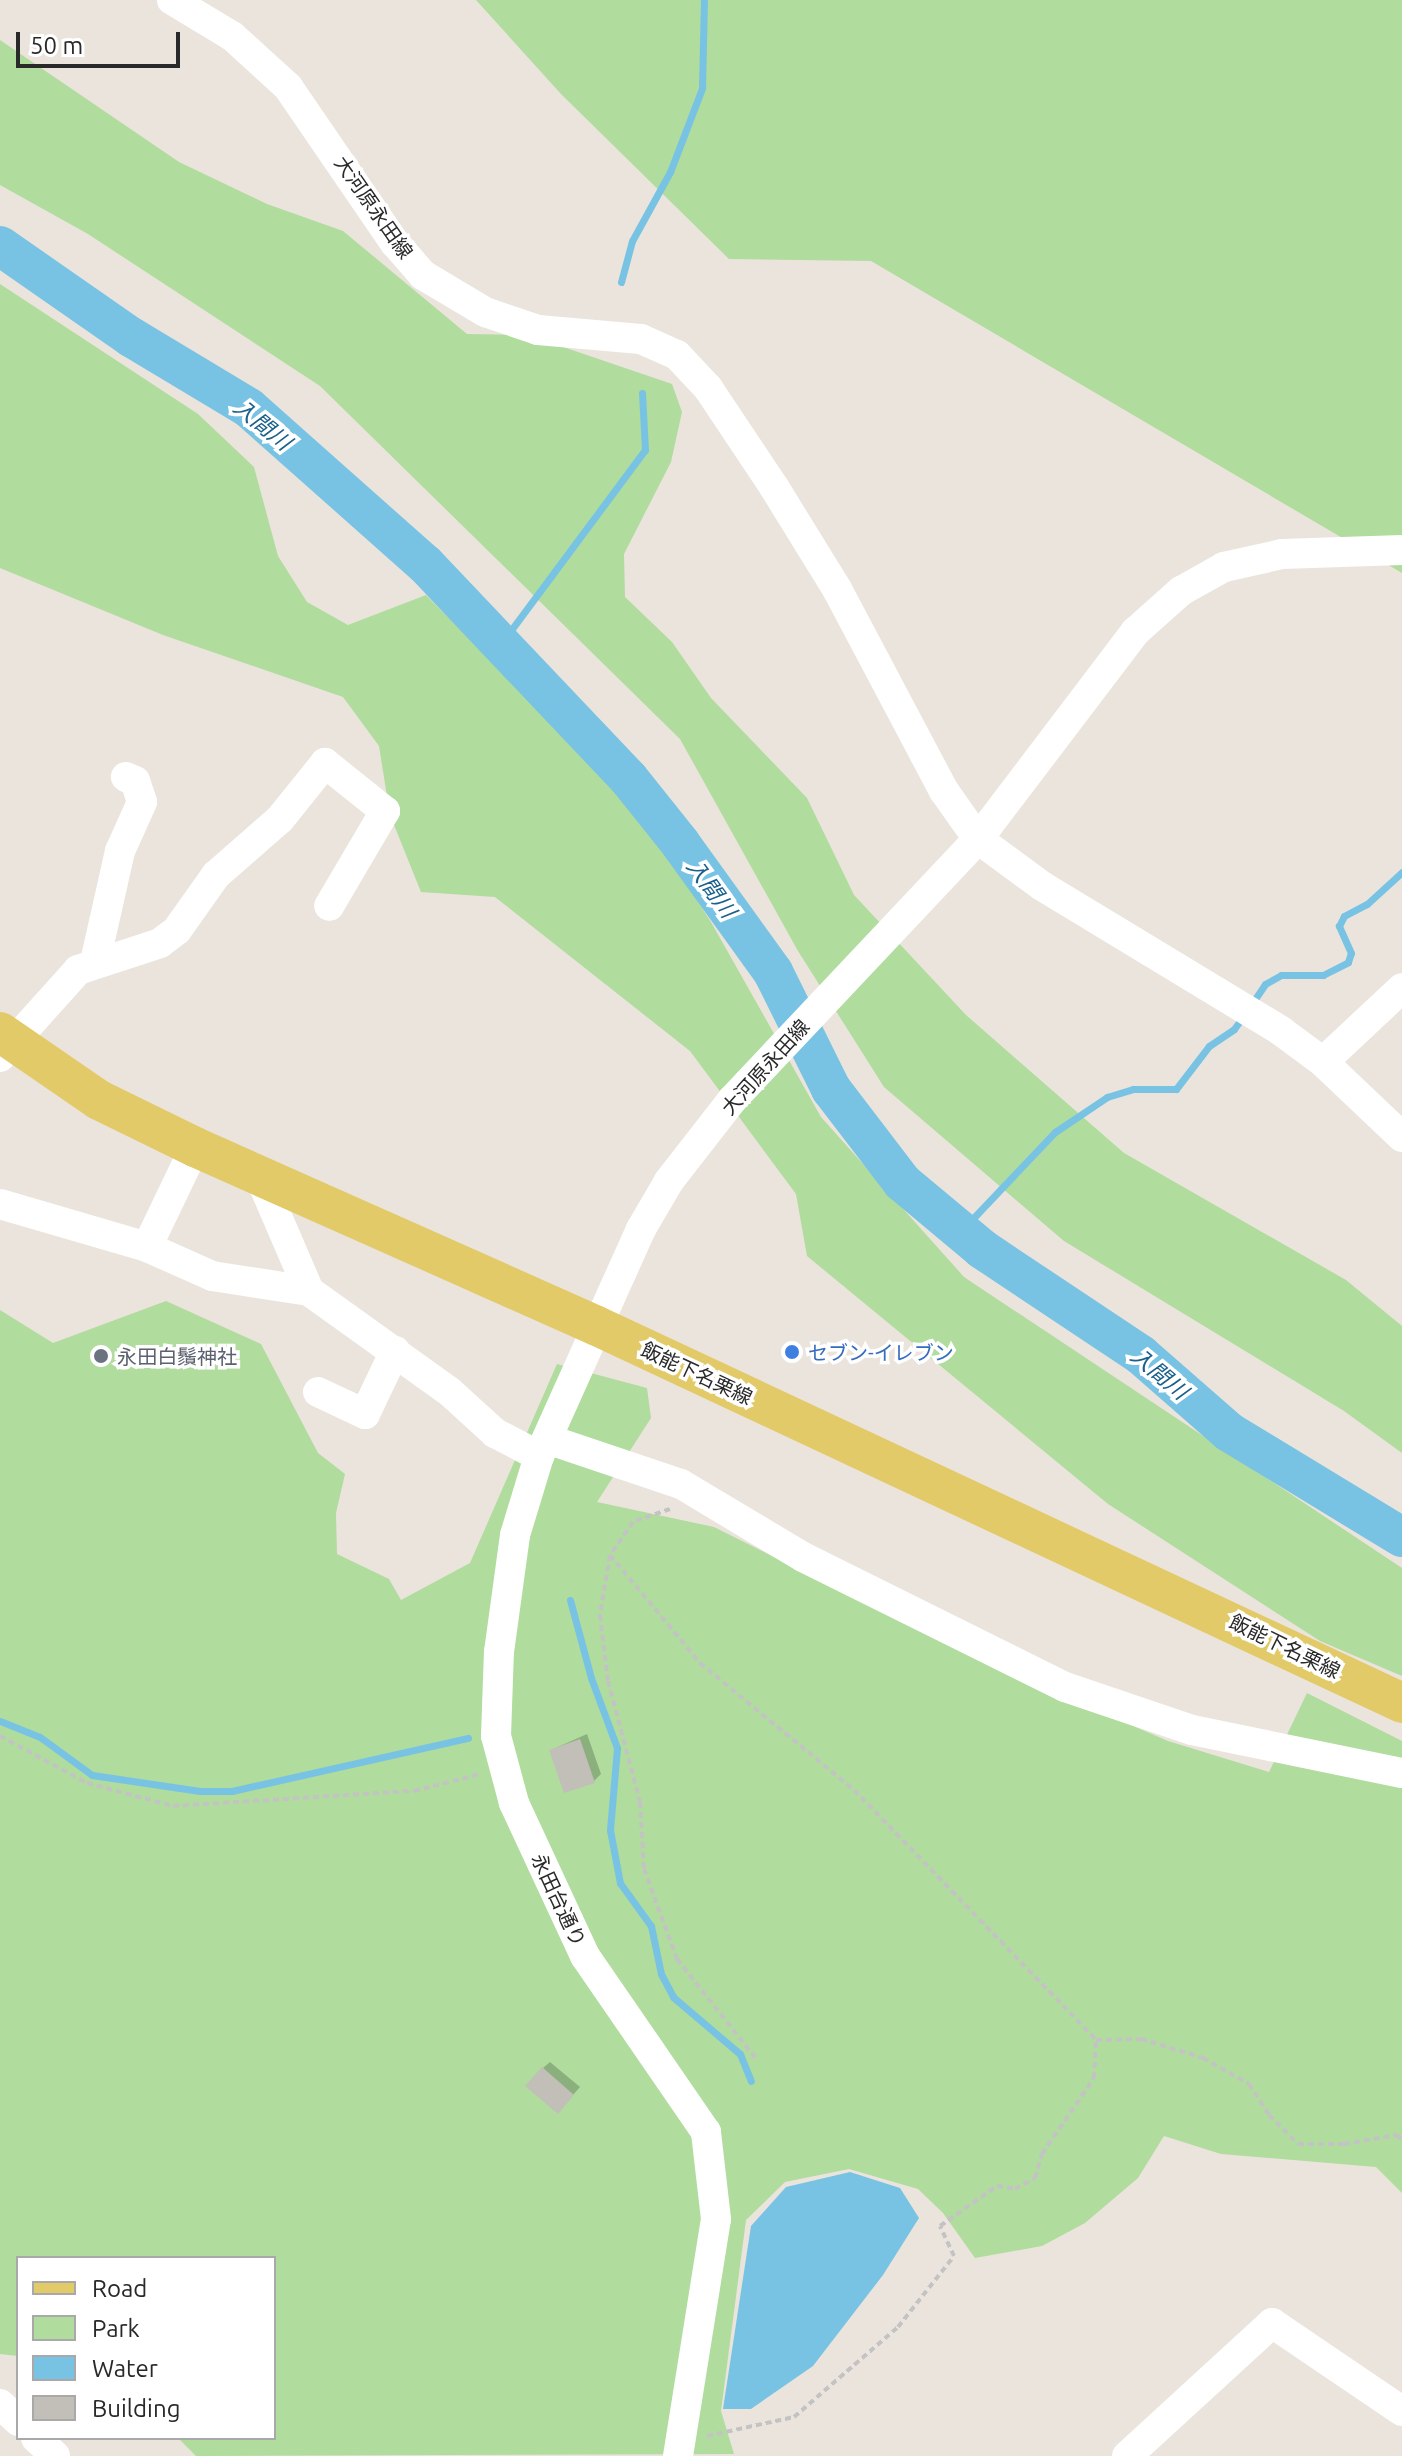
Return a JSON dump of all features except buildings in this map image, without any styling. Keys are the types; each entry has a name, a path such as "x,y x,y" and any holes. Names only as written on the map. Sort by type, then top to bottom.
{"main road":[{"name":"飯能下名栗線","path":"4,1043 99,1100 195,1147 597,1326 1402,1703"}],"street":[{"name":"大河原永田線","path":"172,0 232,36 288,87 395,243 423,275 485,312 538,330 618,337 664,346 708,388 837,589 944,791 978,839 1042,886 1228,997 1323,1062 1402,1137"},
{"name":"大河原永田線","path":"597,1326 669,1181 732,1100 978,839 1135,632 1181,591 1224,567 1282,554 1402,550"},
{"path":"4,1043 62,984 95,962 160,943 177,930 216,875 280,819 325,763 385,811 329,906"},
{"path":"95,962 120,851 142,802 135,781 126,777"},
{"path":"1323,1062 1402,988"},
{"path":"147,1247 195,1147"},
{"path":"260,1177 309,1291"},
{"path":"0,1204 147,1247 212,1276 309,1291 395,1351 495,1433 681,1484 803,1557 1065,1687 1192,1730 1402,1773"},
{"name":"永田台通り","path":"597,1326 543,1448 515,1535 494,1704 503,1768 585,1956 706,2132 716,2219 680,2448"},
{"path":"318,1392 365,1414 395,1351"},
{"path":"1127,2456 1272,2323 1402,2411"},
{"path":"0,2404 16,2419"},
{"path":"38,2440 55,2456"}],"path":[{"path":"720,1508 656,1511 633,1522 610,1555 600,1615 608,1681 640,1802 644,1869 677,1959 757,2060"},
{"path":"610,1555 700,1663 854,1790 1096,2040 1094,2078 1042,2154 1035,2178 1015,2189 997,2186 940,2226 954,2256 898,2327 794,2417 760,2429 680,2448"},
{"path":"0,1736 87,1783 173,1806 414,1791 503,1768"},
{"path":"1096,2040 1141,2039 1203,2058 1249,2084 1269,2115 1298,2144 1344,2144 1397,2135 1402,2140"}],"green space":[{"path":"476,0 1402,0 1402,573 871,261 729,259 561,94"},
{"path":"0,40 179,162 267,204 343,231 467,334 528,335 672,384 682,412 671,462 624,554 625,597 672,642 711,698 807,798 854,895 966,1015 1124,1153 1346,1280 1402,1326 1402,1453 1344,1411 1064,1241 884,1087 798,951 680,739 320,386 88,234 0,185"},
{"path":"0,284 198,414 254,467 278,556 307,602 348,625 426,595 638,808 711,922 821,1117 964,1277 1402,1568 1402,1676 1320,1641 1108,1504 807,1256 796,1194 690,1051 495,897 421,892 390,815 379,746 343,697 163,635 0,568"},
{"path":"166,1301 261,1344 318,1453 345,1474 336,1513 337,1554 389,1579 401,1600 470,1563 557,1364 647,1388 651,1418 597,1502 714,1527 980,1660 1168,1741 1269,1772 1307,1693 1402,1741 1402,2193 1376,2167 1221,2154 1164,2136 1138,2178 1085,2223 1042,2246 975,2258 943,2213 918,2189 849,2169 785,2182 746,2220 721,2411 734,2454 196,2456 180,2440 276,2440 276,2256 16,2256 16,2356 0,2354 0,1310 53,1343"}],"water":[{"path":"850,2172 900,2188 919,2218 883,2275 813,2366 751,2409 723,2409 751,2226 786,2187"}],"waterway":[{"path":"621,282 632,241 670,172 702,88 704,0"},
{"name":"入間川","path":"0,246 131,337 249,408 425,564 629,779 680,843 773,972 831,1089 902,1182 982,1249 1141,1355 1229,1432 1402,1537"},
{"path":"500,645 645,450 642,393"},
{"path":"1251,1005 1265,984 1281,975 1323,975 1348,962 1351,953 1339,926 1344,916 1367,904 1402,872"},
{"path":"960,1232 1055,1132 1107,1097 1133,1089 1176,1089 1209,1046 1234,1029 1244,1015"},
{"path":"570,1600 591,1678 617,1748 610,1830 620,1883 651,1926 661,1974 673,1997 740,2054 751,2081"},
{"path":"0,1721 40,1737 92,1775 200,1791 232,1791 468,1738"}],"place":[{"name":"セブン-イレブン","path":"792,1352"},
{"name":"永田白鬚神社","path":"101,1356"}]}
